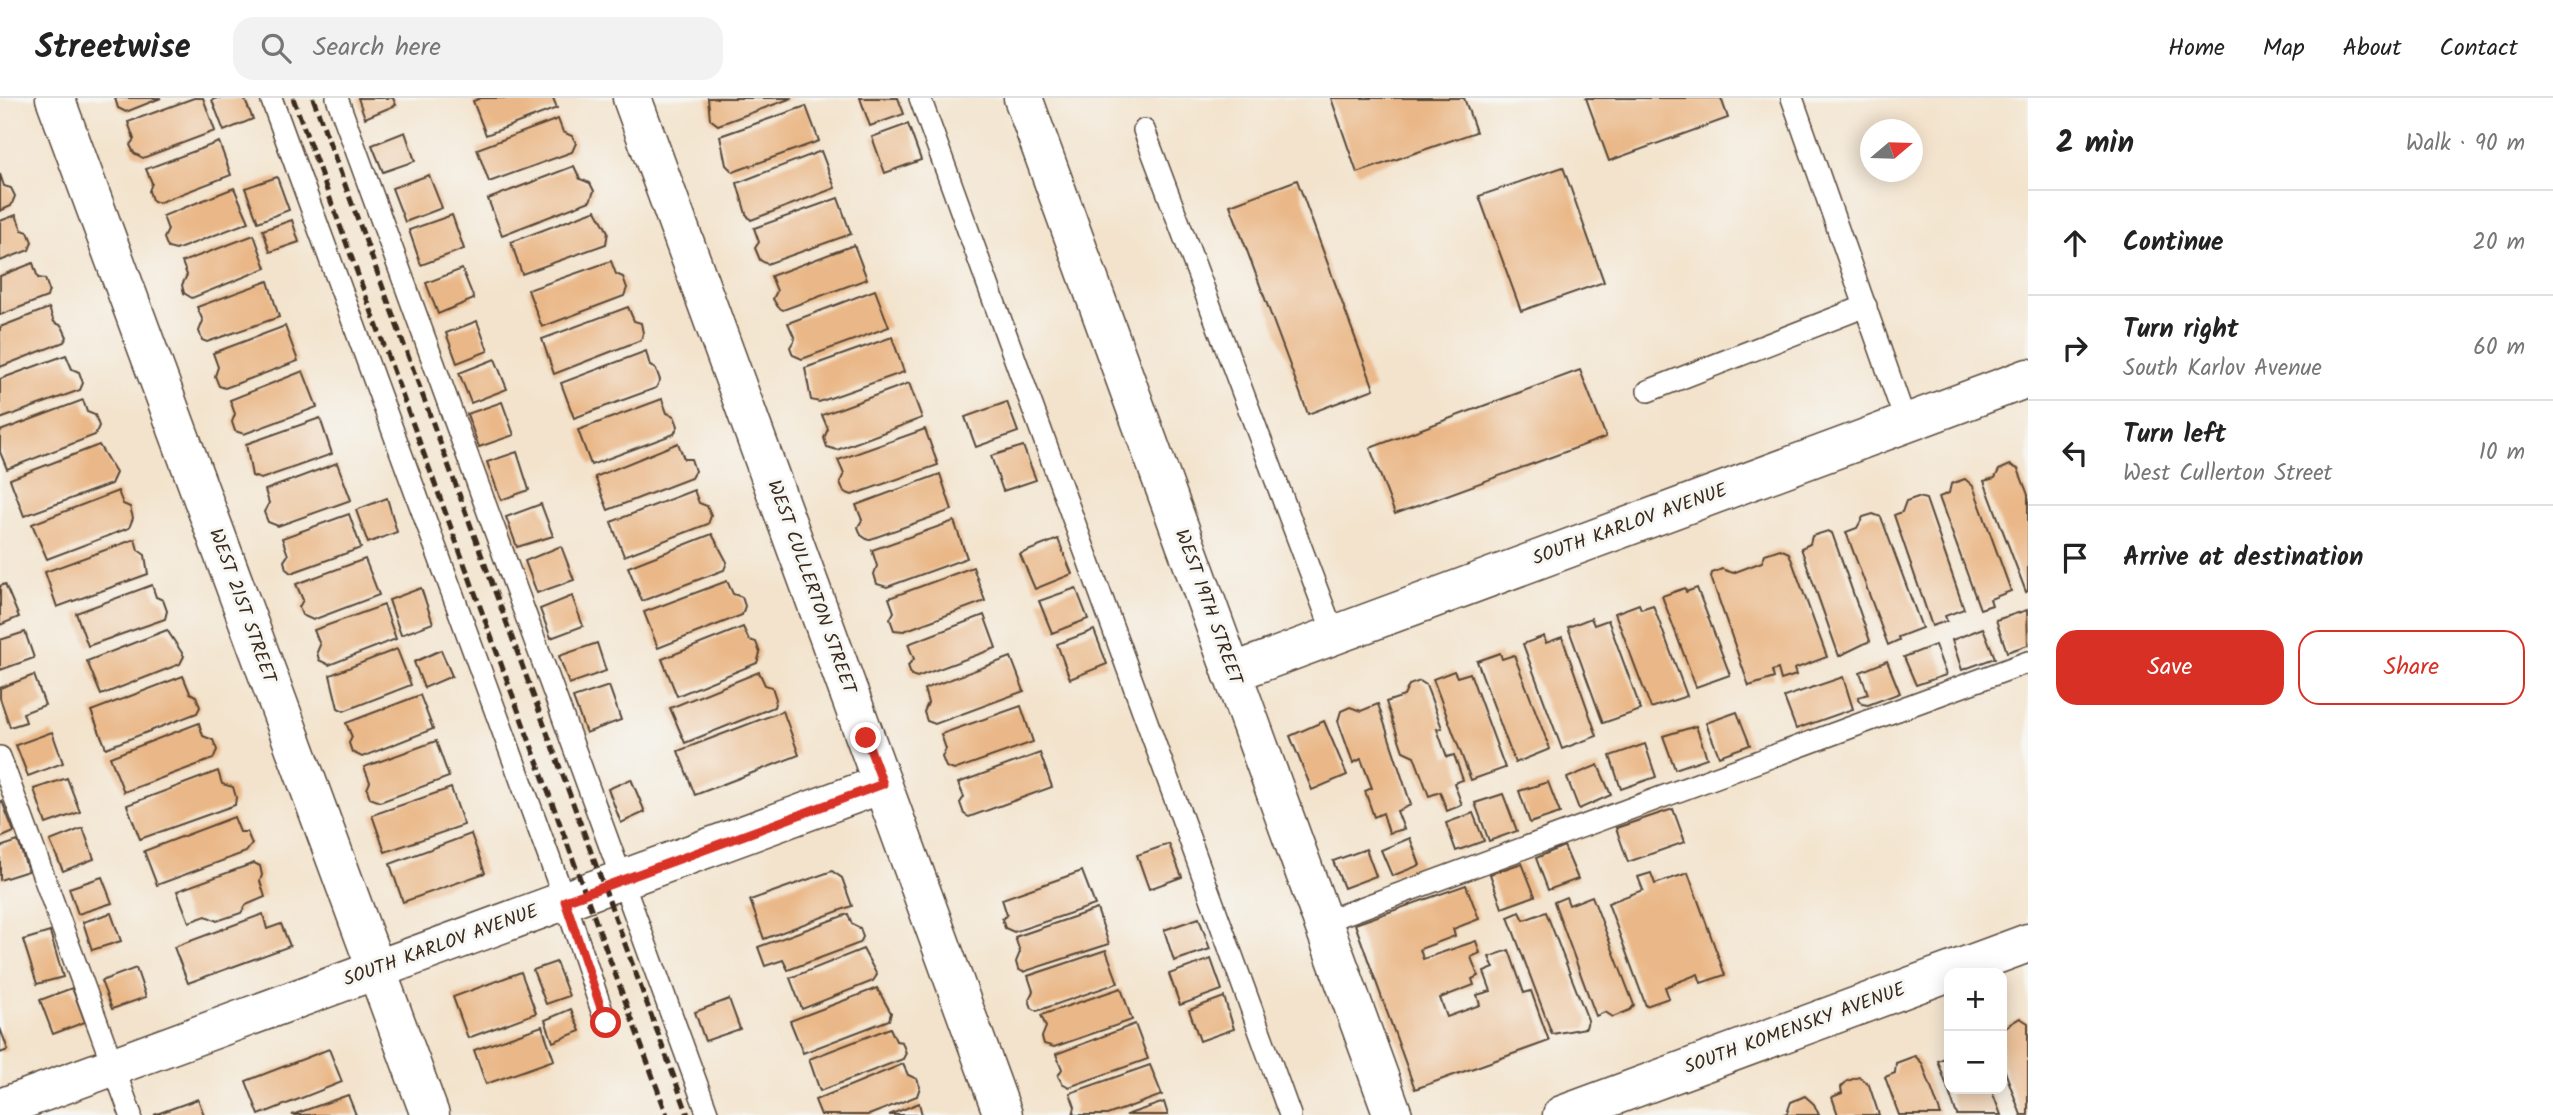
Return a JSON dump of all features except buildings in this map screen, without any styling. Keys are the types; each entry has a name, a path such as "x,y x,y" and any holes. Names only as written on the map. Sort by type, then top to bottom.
{"street":[{"name":"WEST 21ST STREET","path":"55,98 430,1115"},
{"name":"WEST CULLERTON STREET","path":"632,98 1003,1115"},
{"name":"WEST 19TH STREET","path":"1023,98 1393,1115"},
{"name":"SOUTH KARLOV AVENUE","path":"1232,673 2028,378"},
{"name":"SOUTH KARLOV AVENUE","path":"0,1108 883,784"},
{"name":"SOUTH KOMENSKY AVENUE","path":"1562,1115 2028,943"}],"lane":[{"path":"271,98 565,901 606,1023"},
{"path":"337,98 708,1115"},
{"path":"920,98 1290,1115"},
{"path":"1792,98 1906,423"},
{"path":"1144,130 1334,635"},
{"path":"1648,391 1866,306"},
{"path":"1323,922 2028,662"},
{"path":"0,757 131,1115"}],"railway":[{"path":"293,98 667,1115"},
{"path":"313,98 688,1115"}],"route":[{"path":"606,1023 565,901 883,784 866,738"}]}
